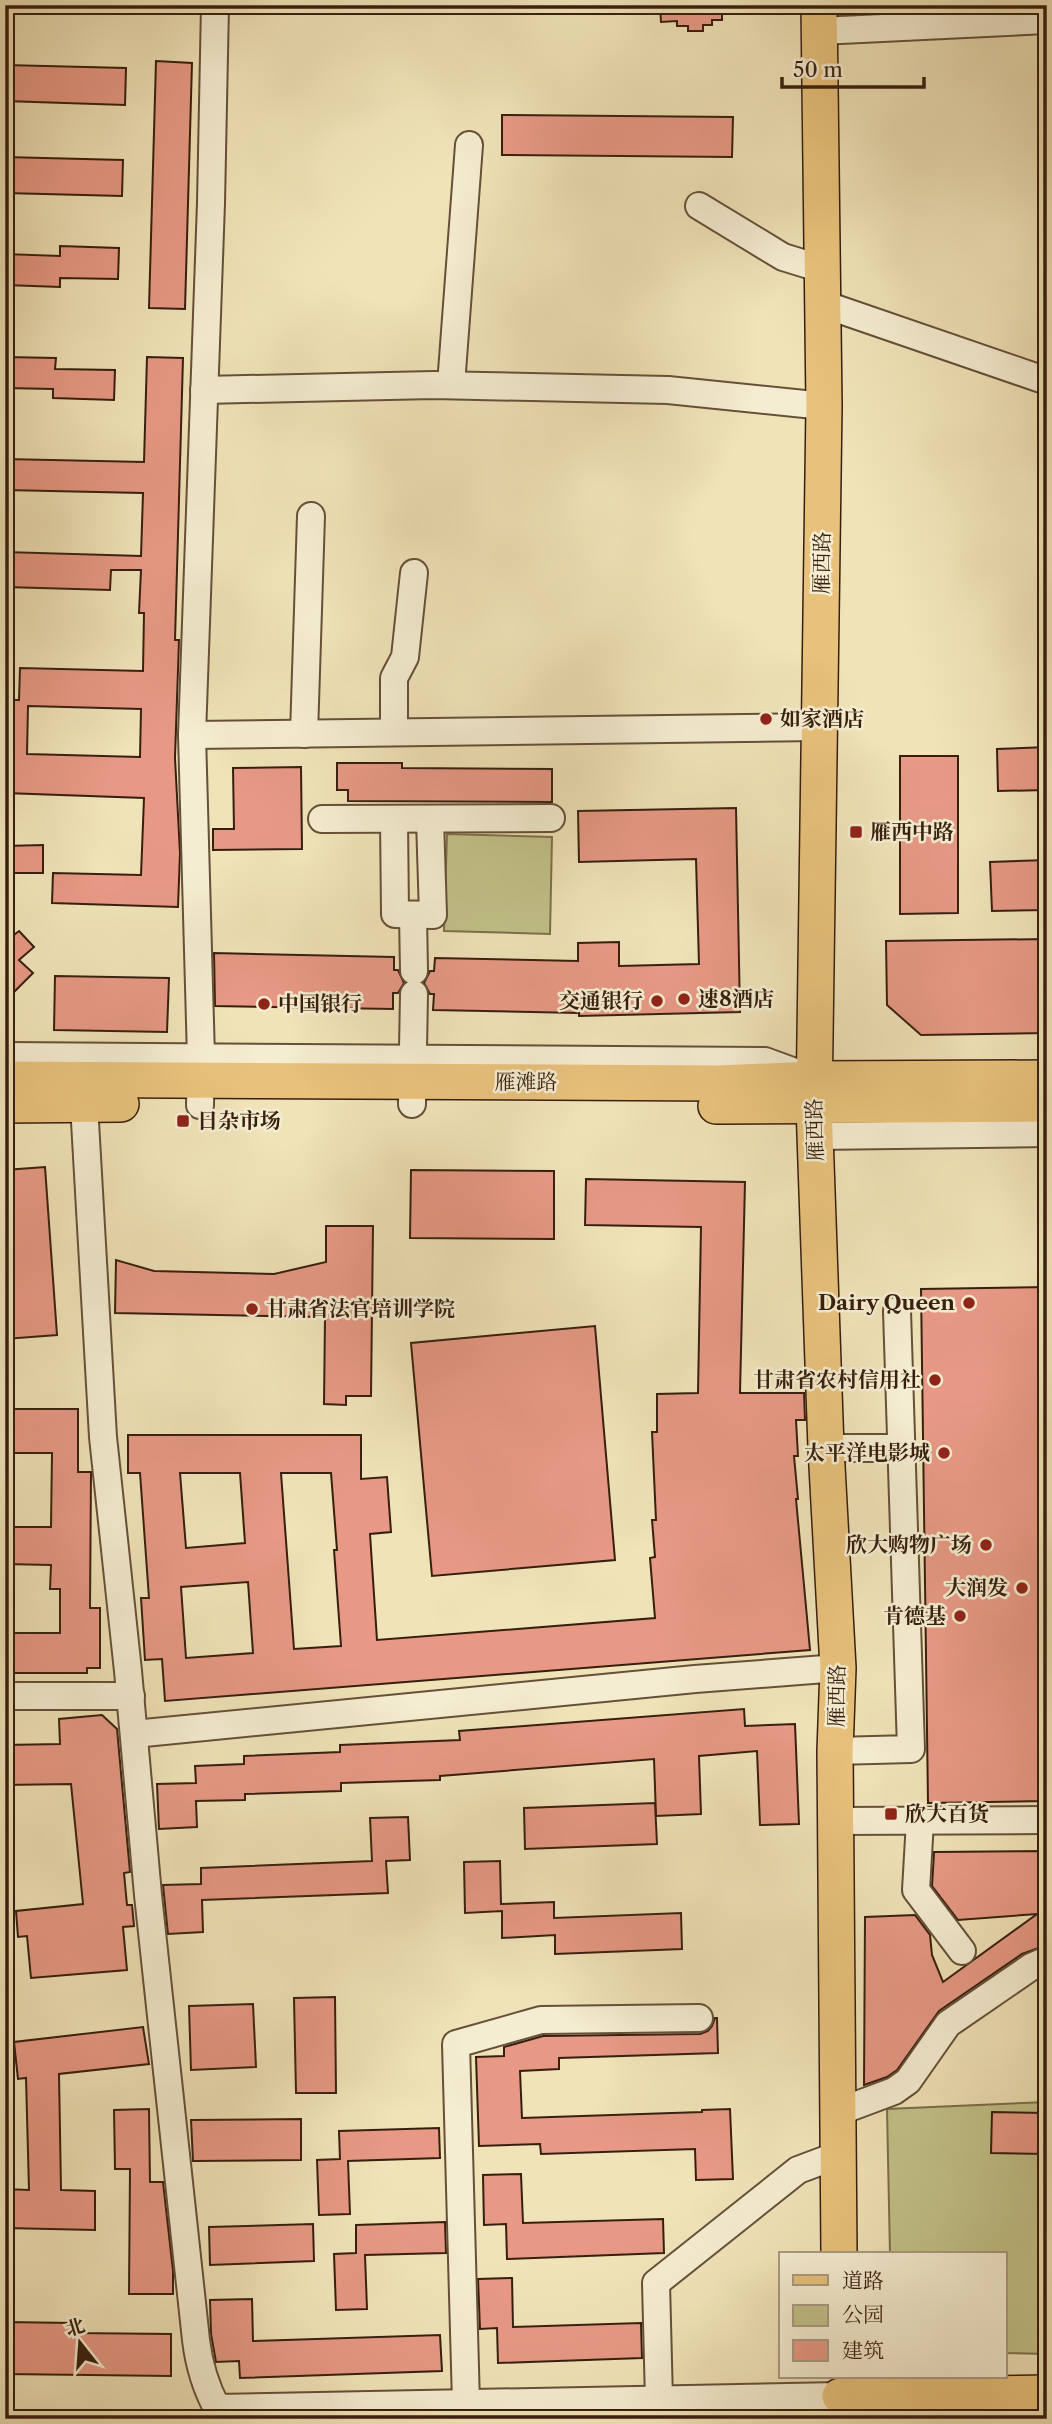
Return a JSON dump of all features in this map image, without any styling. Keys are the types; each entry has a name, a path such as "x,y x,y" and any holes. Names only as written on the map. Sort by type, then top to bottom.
{"main road":[{"name":"雁西路","path":"820,18 824,406 815,1107 826,1448 838,1668 835,1751 839,2252"},
{"name":"雁滩路","path":"815,1107 1047,1078"},
{"name":"雁滩路","path":"5,1079 719,1083 815,1107 1039,1131"},
{"name":"雁滩路","path":"5,1105 84,1104 200,1081"},
{"path":"840,2397 1047,2393"}],"street":[{"path":"200,1081 192,735 215,5"},
{"path":"820,18 1047,20"},
{"path":"451,385 469,145"},
{"path":"699,206 783,257 822,269"},
{"path":"823,304 1047,381"},
{"path":"204,390 451,385 668,390 824,406"},
{"path":"304,734 311,516"},
{"path":"394,732 394,678 405,657 414,573"},
{"path":"192,735 819,727"},
{"path":"394,819 395,914 433,915 430,818"},
{"path":"322,819 551,818"},
{"path":"5,1056 200,1081 412,1081 413,915"},
{"path":"84,1104 103,1437 196,2340 200,2367 213,2413 466,2403 551,2410 840,2397"},
{"path":"835,1751 911,1749 897,1311"},
{"path":"826,1448 901,1448"},
{"path":"134,1734 695,1679 838,1668"},
{"path":"5,1696 131,1696"},
{"path":"836,1821 920,1821 1032,1816"},
{"path":"920,1821 916,1890 962,1951"},
{"path":"838,2112 894,2091 908,2081 948,2024 1031,1967 1047,1960"},
{"path":"466,2403 456,2043 541,2020 699,2018"},
{"path":"675,2406 656,2283 798,2170 838,2155"}],"green space":[{"path":"447,834 552,837 550,934 444,931"},
{"path":"1047,2102 1047,2354 1006,2353 1006,2252 890,2252 887,2109"}],"building":[{"path":"660,5 722,5 722,20 712,20 712,25 703,25 703,31 688,31 688,26 677,26 677,21 661,22"},
{"path":"156,61 192,63 185,309 149,308"},
{"path":"5,65 126,68 125,105 5,101"},
{"path":"502,115 733,117 732,157 502,155"},
{"path":"5,157 123,160 122,196 5,193"},
{"path":"60,246 119,248 118,279 60,278 60,287 5,285 5,254 60,256"},
{"path":"5,357 56,358 55,369 115,370 114,400 53,398 53,389 5,388"},
{"path":"147,357 183,358 175,640 179,640 175,758 180,853 178,907 52,903 53,873 141,875 144,798 5,793 5,700 19,700 20,668 143,671 144,613 139,613 141,570 111,570 110,590 5,587 5,552 141,556 143,493 5,490 5,459 144,462","holes":["28,706 141,709 140,757 27,754"]},
{"path":"1047,747 1047,790 998,791 997,749"},
{"path":"900,756 958,756 958,913 900,914"},
{"path":"337,763 402,763 402,768 552,769 552,802 348,801 348,790 337,790"},
{"path":"301,767 302,849 213,850 213,829 234,829 233,768"},
{"path":"736,808 740,1012 579,1016 579,1013 433,1010 434,994 430,994 424,983 430,971 434,971 435,958 578,961 578,943 619,942 619,966 699,964 696,859 579,862 578,811"},
{"path":"43,845 43,873 5,873 5,846"},
{"path":"1047,860 1047,910 992,911 990,862"},
{"path":"19,931 34,947 19,960 33,973 5,1001 5,942"},
{"path":"1047,939 1047,1033 921,1035 887,1005 886,941"},
{"path":"214,953 394,957 394,970 398,970 404,983 398,993 393,993 393,1009 215,1006"},
{"path":"55,976 169,978 167,1032 54,1030"},
{"path":"45,1167 57,1335 5,1339 5,1170"},
{"path":"411,1170 554,1171 554,1239 410,1238"},
{"path":"586,1179 745,1182 740,1393 804,1393 805,1420 796,1420 798,1456 794,1456 810,1650 165,1701 162,1659 145,1660 141,1598 149,1598 140,1473 128,1473 128,1435 361,1435 361,1479 387,1477 391,1532 370,1534 377,1640 655,1618 650,1558 655,1557 652,1520 656,1520 652,1432 657,1432 657,1394 698,1393 701,1227 585,1225","holes":["180,1473 240,1473 245,1543 186,1548","281,1473 331,1473 341,1646 294,1649","248,1582 253,1653 186,1658 181,1587"]},
{"path":"326,1226 373,1226 371,1396 346,1396 346,1405 324,1404 325,1317 115,1313 116,1260 154,1271 274,1274 326,1262"},
{"name":"欣大购物广场","path":"1047,1287 1047,1801 928,1803 921,1289"},
{"path":"595,1326 615,1560 432,1576 411,1343"},
{"path":"5,1409 78,1409 78,1472 91,1472 90,1608 100,1608 100,1668 87,1668 87,1673 5,1673 5,1636 14,1636 14,1633 60,1633 60,1589 50,1589 51,1565 5,1564 5,1527 51,1527 52,1453 5,1453"},
{"path":"744,1709 745,1726 795,1724 799,1824 760,1825 757,1751 699,1756 701,1814 656,1816 654,1759 440,1776 440,1780 341,1783 341,1791 245,1794 245,1800 196,1801 197,1827 159,1829 157,1784 196,1783 195,1766 244,1764 244,1756 340,1752 340,1745 460,1740 459,1731"},
{"path":"102,1715 117,1729 130,1872 124,1873 127,1905 132,1905 134,1926 123,1927 127,1970 31,1978 27,1936 18,1937 16,1911 83,1904 71,1784 5,1785 5,1745 60,1744 59,1719"},
{"path":"655,1803 657,1844 525,1849 524,1808"},
{"path":"408,1817 410,1860 386,1861 388,1893 202,1900 203,1932 168,1934 163,1885 201,1884 201,1868 372,1861 370,1818"},
{"path":"1047,1851 1047,1945 1022,1954 939,2011 897,2070 887,2077 864,2085 865,1917 915,1915 930,1935 932,1955 943,1982 1037,1914 958,1920 932,1886 934,1852"},
{"path":"500,1861 501,1904 554,1902 554,1918 681,1913 682,1949 555,1954 555,1935 502,1938 502,1911 465,1913 464,1862"},
{"path":"335,1997 336,2093 296,2093 294,1998"},
{"path":"253,2004 256,2067 191,2070 189,2006"},
{"path":"715,2018 718,2053 559,2058 559,2069 520,2071 522,2118 730,2109 733,2179 696,2180 695,2149 541,2154 540,2144 479,2146 476,2057 504,2056 504,2047 543,2036 700,2034 708,2031"},
{"path":"143,2027 149,2064 59,2074 61,2190 95,2191 95,2230 5,2228 5,2189 29,2190 26,2078 18,2079 14,2042"},
{"path":"149,2109 150,2182 163,2182 173,2294 129,2294 130,2169 115,2169 114,2110"},
{"path":"992,2112 1047,2113 1047,2154 991,2153"},
{"path":"301,2119 301,2160 193,2161 191,2120"},
{"path":"439,2128 440,2158 348,2161 350,2214 319,2215 317,2160 340,2159 339,2131"},
{"path":"521,2174 523,2223 663,2219 664,2253 507,2259 506,2224 484,2225 483,2175"},
{"path":"445,2222 446,2253 365,2255 367,2309 336,2310 334,2254 356,2253 356,2225"},
{"path":"313,2224 314,2261 210,2265 209,2227"},
{"path":"512,2278 513,2327 641,2323 642,2358 498,2363 497,2328 480,2329 478,2279"},
{"path":"252,2299 253,2341 440,2335 442,2371 240,2378 239,2361 216,2362 211,2334 210,2300"},
{"path":"5,2322 73,2323 73,2333 171,2334 171,2376 5,2374"}],"place":[{"name":"如家酒店","path":"766,719"},
{"name":"雁西中路","path":"856,832"},
{"name":"速8酒店","path":"684,999"},
{"name":"交通银行","path":"657,1001"},
{"name":"中国银行","path":"264,1004"},
{"name":"日杂市场","path":"183,1121"},
{"name":"Dairy Queen","path":"969,1303"},
{"name":"甘肃省法官培训学院","path":"252,1309"},
{"name":"甘肃省农村信用社","path":"935,1380"},
{"name":"太平洋电影城","path":"944,1453"},
{"name":"欣大购物广场","path":"986,1545"},
{"name":"大润发","path":"1022,1588"},
{"name":"肯德基","path":"960,1616"},
{"name":"欣大百货","path":"891,1814"}]}
